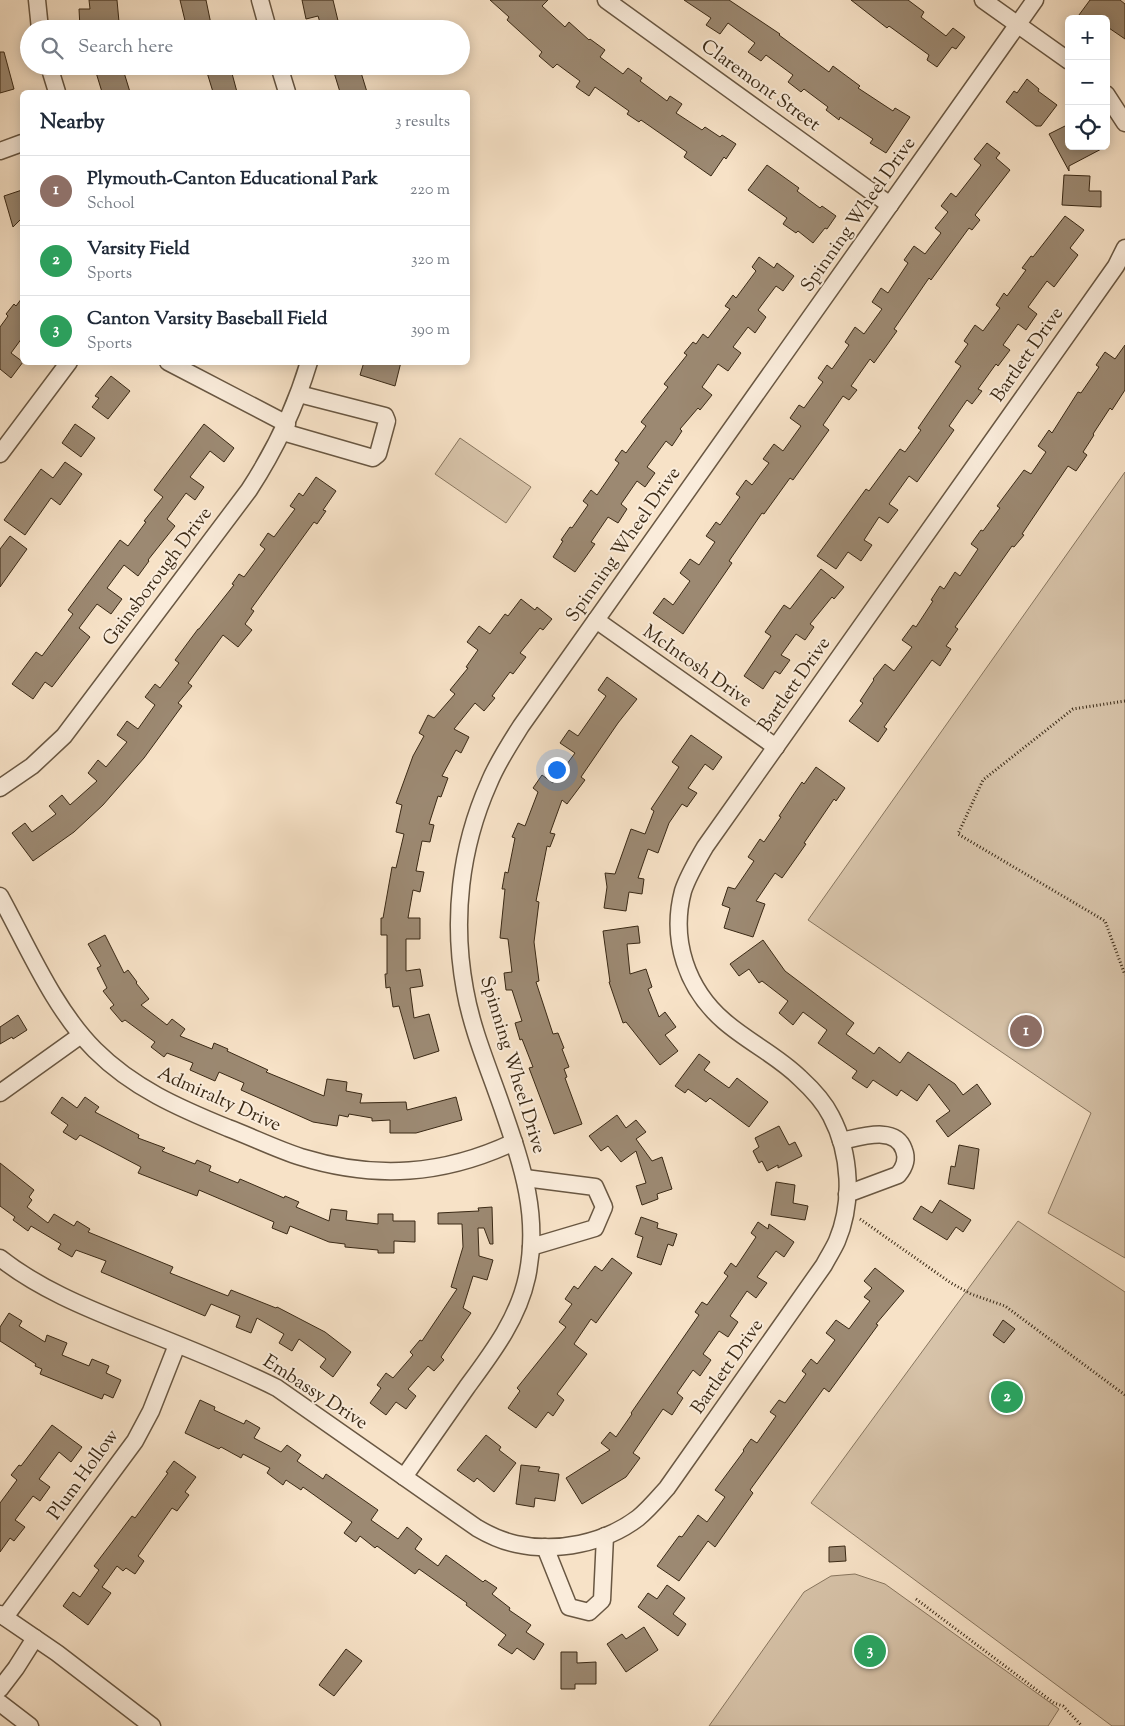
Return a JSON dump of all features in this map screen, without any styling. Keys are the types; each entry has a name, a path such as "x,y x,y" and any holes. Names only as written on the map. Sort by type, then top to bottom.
{"street":[{"path":"37,0 39,20"},
{"path":"260,0 266,20"},
{"name":"Claremont Street","path":"606,0 890,204"},
{"path":"983,0 1068,60"},
{"name":"Spinning Wheel Drive","path":"404,1478 501,1339 516,1312 527,1277 531,1247 531,1220 525,1178 481,1047 465,990 459,934 459,901 463,869 477,813 499,761 521,726 1035,0"},
{"path":"52,75 56,90"},
{"path":"282,75 286,90"},
{"path":"1110,100 1125,123"},
{"path":"0,151 20,144"},
{"name":"Bartlett Drive","path":"570,1545 605,1536 626,1526 651,1507 667,1488 824,1265 837,1241 844,1218 848,1194 847,1167 841,1141 832,1116 822,1101 800,1077 725,1022 707,1004 689,976 680,943 678,924 684,889 705,847 1110,274 1125,248"},
{"path":"0,454 66,365"},
{"path":"173,365 285,428 373,458 378,454 387,421 385,416 299,394"},
{"name":"Gainsborough Drive","path":"0,788 32,766 64,736 249,490 268,461 285,428 308,365"},
{"name":"McIntosh Drive","path":"596,620 776,747"},
{"name":"Admiralty Drive","path":"0,896 57,1002 81,1035 116,1069 164,1101 299,1156 328,1165 379,1172 422,1170 472,1159 514,1142"},
{"path":"0,1093 81,1035"},
{"path":"841,1141 871,1135 887,1135 895,1137 902,1143 905,1153 904,1169 898,1175 848,1194"},
{"name":"Spinning Wheel Drive","path":"525,1178 595,1187 604,1207 595,1228 531,1247"},
{"name":"Embassy Drive","path":"0,1258 43,1286 92,1310 277,1388 477,1528 516,1544 545,1547 570,1545"},
{"name":"Plum Hollow","path":"2,1616 135,1441 151,1411 177,1345"},
{"path":"545,1547 569,1607 588,1612 602,1600 605,1536"},
{"path":"2,1616 57,1653 152,1726"},
{"path":"0,1689 35,1638"},
{"path":"0,1703 30,1726"}],"path":[{"path":"1125,701 1072,708 984,780 958,834 1105,921 1125,974"},
{"path":"844,1218 861,1219 951,1283 971,1294 1005,1306 1125,1396"},
{"path":"916,1599 1054,1703 1063,1706 1082,1726"}],"shaded area":[{"path":"460,438 531,487 506,523 435,474"},
{"path":"1125,472 1125,1258 1048,1213 1091,1113 808,920"},
{"path":"1018,1221 1125,1292 1125,1726 1112,1726 811,1503"},
{"path":"855,1574 885,1584 1059,1709 1048,1726 709,1726 804,1592 831,1576"}],"building":[{"path":"89,0 117,0 119,20 80,20 79,9 90,9"},
{"path":"180,0 206,0 210,20 185,20"},
{"path":"302,0 333,0 338,20 319,20 318,16 306,19"},
{"path":"490,0 548,0 542,6 565,27 569,22 589,40 605,50 600,57 623,74 628,68 642,78 640,81 667,101 670,96 682,104 676,113 702,130 705,127 720,137 722,135 736,144 711,176 684,157 687,152 641,120 639,122 627,114 629,111 595,87 589,96 576,87 580,81 557,64 553,68 539,56 542,52 507,20 509,17"},
{"path":"684,0 729,0 780,34 829,72 833,66 860,86 858,88 893,111 895,108 910,117 886,153 870,143 873,139 840,117 839,120 826,110 828,107 804,89 801,92 788,82 793,75 766,55 761,61 748,52 755,43 728,23 720,34 706,25 711,18"},
{"path":"851,0 908,0 924,12 921,17 946,36 953,28 965,37 956,49 952,47 937,67 927,60 929,55 889,26 887,28"},
{"path":"1090,0 1120,0 1125,4 1125,39 1110,29 1110,15 1079,15"},
{"path":"0,52 4,52 14,89 0,93"},
{"path":"97,75 125,75 129,90 101,90"},
{"path":"208,75 232,75 236,90 212,90"},
{"path":"335,75 362,75 366,90 339,90"},
{"path":"1027,79 1039,89 1038,91 1057,105 1041,126 1036,126 1006,102 1014,91 1017,93"},
{"path":"1065,126 1065,150 1099,150 1069,166 1069,171 1049,134"},
{"path":"987,143 1000,153 996,158 1010,170 975,215 980,220 972,230 969,228 931,280 929,278 894,329 897,331 874,363 870,359 851,386 857,390 849,400 843,396 823,425 829,430 793,480 790,478 764,514 762,513 729,561 732,563 683,634 653,613 664,598 673,605 690,581 680,573 690,559 699,565 715,542 706,536 716,522 720,525 740,497 736,494 746,480 752,485 769,463 763,459 774,444 783,451 801,426 790,418 799,405 804,408 823,382 818,378 827,365 832,369 849,345 845,342 855,327 864,334 882,309 872,302 881,288 888,293 908,263 904,260 914,246 925,254 941,233 935,228 948,212 941,206 951,193 956,197 981,165 974,159"},
{"path":"767,165 799,188 797,191 820,208 822,206 836,216 827,229 825,228 813,243 798,231 796,233 783,224 787,218 748,190"},
{"path":"1064,175 1090,176 1089,191 1101,191 1101,207 1062,205"},
{"path":"20,191 20,220 13,227 4,196"},
{"path":"1065,216 1084,230 1070,248 1078,255 1054,287 1047,281 1028,307 1037,314 1026,330 1018,324 1003,345 1010,350 998,366 996,364 978,389 982,391 972,404 967,400 949,426 954,430 917,482 909,476 889,504 898,510 888,523 879,517 864,540 872,545 861,561 848,552 836,569 817,556 866,489 869,491 900,449 905,452 921,430 918,428 961,366 955,362 968,344 964,341 975,325 983,331 1000,308 996,305 1004,293 1007,296 1026,270 1022,268"},
{"path":"759,257 774,268 777,263 794,276 783,291 776,286 758,310 766,317 755,333 748,327 733,347 741,353 728,371 718,364 702,387 712,395 700,410 698,408 680,429 682,431 672,446 666,441 647,467 655,473 645,487 637,481 621,504 627,509 618,523 608,517 591,542 595,544 575,572 553,557 563,541 561,540 588,505 583,501 591,490 597,495 619,463 615,460 622,450 626,453 646,426 641,422 668,387 664,384 687,355 684,353 693,342 696,344 703,334 708,338 730,309 725,306 733,295 736,298 756,271 752,267"},
{"path":"20,301 20,341 11,353 20,360 21,365 11,378 0,369 0,327 8,316 6,314 14,304 16,306"},
{"path":"1125,345 1125,390 1112,410 1110,408 1093,434 1083,452 1087,455 1076,471 1068,466 1022,534 1024,535 1014,547 1012,546 955,627 958,629 946,646 951,649 940,666 932,660 884,727 887,729 878,742 849,721 863,703 860,701 873,679 885,664 894,671 912,647 902,640 913,625 916,627 933,601 931,600 940,586 944,589 955,572 960,576 978,549 971,544 1000,508 997,506 1024,470 1031,474 1046,452 1038,446 1049,430 1052,433 1078,392 1081,393 1099,367 1096,365 1105,352 1115,359"},
{"path":"363,365 400,365 395,386 360,375"},
{"path":"111,376 130,391 108,419 92,407 99,398 95,396"},
{"path":"75,424 95,438 81,457 62,443"},
{"path":"204,424 234,448 224,462 210,451 190,477 204,487 195,500 186,493 167,519 175,526 138,576 124,565 107,588 122,599 111,614 97,604 79,628 90,637 52,687 45,682 33,699 12,684 36,652 42,656 73,614 68,610 120,540 128,546 146,522 144,521 163,497 154,490"},
{"path":"65,462 82,474 60,505 51,498 25,535 4,520 41,469 53,478"},
{"path":"316,477 336,491 323,510 326,511 317,524 314,522 251,609 254,611 245,624 252,630 238,647 223,635 188,683 192,686 178,703 182,706 144,758 103,805 74,832 33,861 12,833 25,823 32,832 56,814 49,806 62,795 70,805 97,781 88,773 98,760 106,767 127,742 117,735 127,721 138,729 155,705 145,697 155,684 160,688 179,663 175,660 234,585 232,584 239,574 244,577 265,549 260,545 268,533 274,537 295,509 290,506 299,493 303,496"},
{"path":"10,536 27,549 0,587 0,549"},
{"path":"821,569 844,587 834,599 832,597 810,624 814,627 805,640 796,634 781,655 790,660 780,674 775,671 763,689 744,676 771,636 765,632 784,605 790,609"},
{"path":"521,599 535,610 537,607 552,619 543,630 540,628 520,653 526,657 513,674 510,672 492,696 495,698 484,711 475,703 454,729 469,737 461,753 456,750 442,776 448,778 441,797 438,796 429,824 434,825 430,842 422,841 416,871 424,872 420,892 413,890 408,918 420,918 420,939 406,939 406,971 420,969 423,986 410,988 414,1018 429,1014 439,1051 414,1059 399,1006 393,1007 390,987 386,988 387,935 381,935 381,918 383,918 392,867 396,868 404,834 396,832 402,805 396,803 413,756 424,736 419,733 428,715 434,718 455,694 450,690 468,668 466,667 478,650 467,642 479,626 490,634 505,614 508,616"},
{"path":"607,677 637,699 581,777 585,780 567,804 562,800 550,833 555,834 550,847 547,846 536,901 539,902 534,942 539,981 536,982 553,1034 558,1033 564,1048 562,1049 569,1067 564,1069 567,1077 565,1078 582,1124 554,1134 529,1068 533,1067 522,1039 520,1040 515,1023 522,1021 512,990 506,990 504,973 512,972 508,939 500,938 505,889 502,889 505,872 508,873 515,838 512,837 518,823 525,826 538,792 533,788 542,775 553,783 575,753 560,743 569,730 578,736 606,696 598,690"},
{"path":"691,735 722,757 713,770 705,764 688,788 697,793 687,807 682,804 669,823 658,853 648,849 638,878 644,879 642,894 629,892 626,911 604,908 607,887 605,873 615,874 631,829 645,834 654,811 651,809 679,767 672,762"},
{"path":"816,767 845,788 836,801 834,799 782,878 775,873 756,901 765,904 753,937 724,928 730,908 722,905 728,887 735,889 754,861 748,857 760,839 764,842 802,782 804,784"},
{"path":"638,926 640,943 627,944 630,974 646,969 652,987 648,989 659,1017 665,1012 676,1027 665,1035 678,1051 660,1065 626,1022 623,1023 609,982 603,931"},
{"path":"105,935 124,973 128,970 149,999 141,1005 167,1025 172,1019 185,1029 180,1036 212,1049 214,1043 268,1070 266,1072 324,1096 327,1079 347,1082 346,1091 362,1094 360,1103 406,1102 407,1110 456,1097 462,1120 416,1133 390,1133 390,1120 372,1121 372,1118 349,1114 348,1117 339,1115 337,1126 313,1122 241,1090 244,1083 219,1072 215,1081 190,1070 193,1063 167,1053 164,1057 151,1047 155,1042 125,1020 122,1022 110,1008 114,1005 103,991 107,988 97,968 101,966 88,944"},
{"path":"763,940 785,971 854,1023 846,1034 874,1054 879,1047 900,1063 908,1052 955,1084 963,1095 977,1084 991,1104 948,1137 936,1121 950,1111 929,1084 917,1101 901,1090 897,1096 873,1080 867,1088 852,1078 857,1071 818,1043 827,1030 803,1012 793,1025 779,1013 788,1001 762,981 759,983 749,969 739,976 730,964"},
{"path":"18,1015 27,1030 13,1039 12,1037 0,1044 0,1027"},
{"path":"699,1054 710,1062 704,1070 729,1088 737,1078 768,1102 749,1127 710,1098 706,1102 688,1089 685,1093 675,1086"},
{"path":"62,1097 77,1108 85,1097 99,1107 95,1112 139,1135 138,1138 165,1148 162,1151 195,1164 197,1160 211,1166 209,1171 238,1183 240,1179 284,1198 285,1196 299,1202 296,1207 329,1221 331,1209 347,1211 346,1220 378,1224 378,1214 393,1214 393,1221 415,1221 415,1242 394,1241 394,1253 378,1253 378,1250 345,1247 345,1244 329,1242 290,1226 287,1234 272,1228 274,1222 199,1190 197,1196 138,1173 141,1167 80,1135 76,1140 63,1132 68,1125 51,1113"},
{"path":"617,1115 626,1128 636,1120 646,1132 636,1139 652,1161 662,1157 672,1189 657,1194 658,1199 642,1205 636,1186 646,1183 636,1151 621,1162 608,1146 601,1151 589,1136"},
{"path":"779,1126 789,1145 795,1142 802,1156 778,1168 778,1165 767,1171 762,1161 759,1163 753,1151 759,1147 755,1138"},
{"path":"959,1145 979,1149 974,1189 948,1184 951,1166 955,1167"},
{"path":"0,1163 34,1190 29,1197 32,1200 27,1207 48,1223 54,1214 74,1226 77,1221 90,1229 88,1232 173,1267 170,1273 228,1296 231,1290 277,1307 325,1332 351,1352 333,1377 320,1367 326,1359 299,1339 292,1351 279,1343 284,1334 257,1318 251,1333 236,1327 240,1316 211,1304 205,1316 101,1272 106,1261 76,1250 72,1257 58,1249 61,1244 31,1226 28,1231 13,1220 15,1217 0,1206"},
{"path":"776,1182 795,1185 793,1203 808,1206 805,1220 771,1215"},
{"path":"940,1200 971,1220 963,1232 956,1227 947,1240 913,1219 921,1206 932,1213"},
{"path":"492,1207 493,1244 490,1244 484,1228 478,1228 479,1256 493,1260 487,1280 473,1276 463,1308 471,1313 441,1357 444,1360 434,1371 428,1366 408,1389 416,1396 406,1409 396,1402 386,1415 370,1403 381,1388 377,1385 386,1373 393,1378 413,1355 410,1352 420,1340 422,1341 457,1289 451,1287 463,1247 462,1224 438,1224 438,1213 479,1211 478,1208"},
{"path":"641,1217 658,1223 657,1228 677,1234 673,1246 668,1244 661,1265 637,1257 643,1237 635,1234"},
{"path":"758,1222 768,1229 769,1224 794,1242 784,1257 776,1251 757,1277 767,1283 756,1298 747,1291 730,1316 738,1322 728,1337 719,1331 703,1354 711,1360 700,1376 693,1370 677,1393 683,1398 672,1415 663,1409 633,1453 640,1458 626,1477 582,1504 566,1478 610,1450 601,1443 610,1432 616,1437 699,1315 695,1312 702,1302 707,1305 728,1276 724,1273 731,1263 736,1267 756,1237 751,1233"},
{"path":"612,1258 632,1273 596,1323 591,1319 574,1344 587,1354 557,1394 564,1400 553,1416 548,1412 536,1428 508,1408 520,1391 517,1388 566,1327 559,1322 572,1304 565,1299 574,1286 578,1289 595,1266 602,1271"},
{"path":"875,1268 904,1291 876,1324 878,1325 829,1392 824,1388 750,1490 753,1493 715,1547 708,1541 679,1581 657,1566 679,1536 682,1537 698,1515 707,1522 725,1497 715,1490 751,1439 757,1443 776,1416 770,1412 779,1400 785,1403 806,1374 802,1371 811,1359 817,1364 835,1340 826,1333 836,1320 849,1329 870,1301 864,1297 872,1288 864,1281"},
{"path":"9,1313 22,1321 19,1326 45,1342 47,1335 67,1343 62,1355 89,1366 92,1359 109,1366 106,1373 121,1380 113,1398 104,1394 102,1399 40,1374 42,1369 35,1366 36,1364 0,1341 0,1327"},
{"path":"1003,1320 1015,1329 1004,1343 993,1335"},
{"path":"200,1400 215,1407 214,1410 244,1424 246,1420 260,1428 254,1438 281,1452 287,1445 301,1455 297,1461 323,1479 326,1474 378,1510 371,1520 398,1539 407,1527 422,1539 415,1549 438,1566 446,1555 483,1582 485,1580 497,1588 492,1594 510,1608 509,1610 531,1625 526,1632 544,1644 534,1660 517,1648 512,1654 498,1645 506,1635 466,1605 467,1603 419,1569 415,1574 360,1536 356,1542 344,1533 352,1522 303,1487 301,1490 286,1480 283,1485 267,1473 270,1468 243,1454 241,1458 221,1447 219,1449 185,1433"},
{"path":"52,1425 82,1447 71,1462 59,1452 39,1479 50,1487 40,1501 33,1496 15,1520 25,1527 14,1541 10,1538 0,1552 0,1503 17,1480 11,1475 19,1465 21,1466"},
{"path":"486,1435 501,1447 499,1450 516,1463 494,1492 477,1478 474,1482 457,1470"},
{"path":"174,1461 196,1477 185,1492 189,1495 177,1511 172,1508 138,1556 144,1561 135,1574 126,1568 123,1571 117,1566 102,1587 111,1593 88,1625 63,1606 73,1592 80,1597 99,1570 94,1566 132,1516 135,1518 168,1473 166,1472"},
{"path":"521,1465 540,1467 538,1471 559,1474 555,1501 535,1498 534,1507 516,1504"},
{"path":"845,1546 846,1561 829,1562 829,1547"},
{"path":"667,1585 685,1598 673,1614 686,1624 678,1636 638,1607 648,1593 657,1599"},
{"path":"644,1627 658,1650 626,1672 607,1644 622,1634 626,1639"},
{"path":"346,1649 362,1661 334,1696 319,1685"},
{"path":"561,1652 577,1652 577,1663 596,1662 596,1684 575,1684 575,1689 561,1689"}],"place":[{"name":"Plymouth-Canton Educational Park","path":"1026,1031"},
{"name":"Varsity Field","path":"1007,1397"},
{"name":"Canton Varsity Baseball Field","path":"870,1651"}]}
